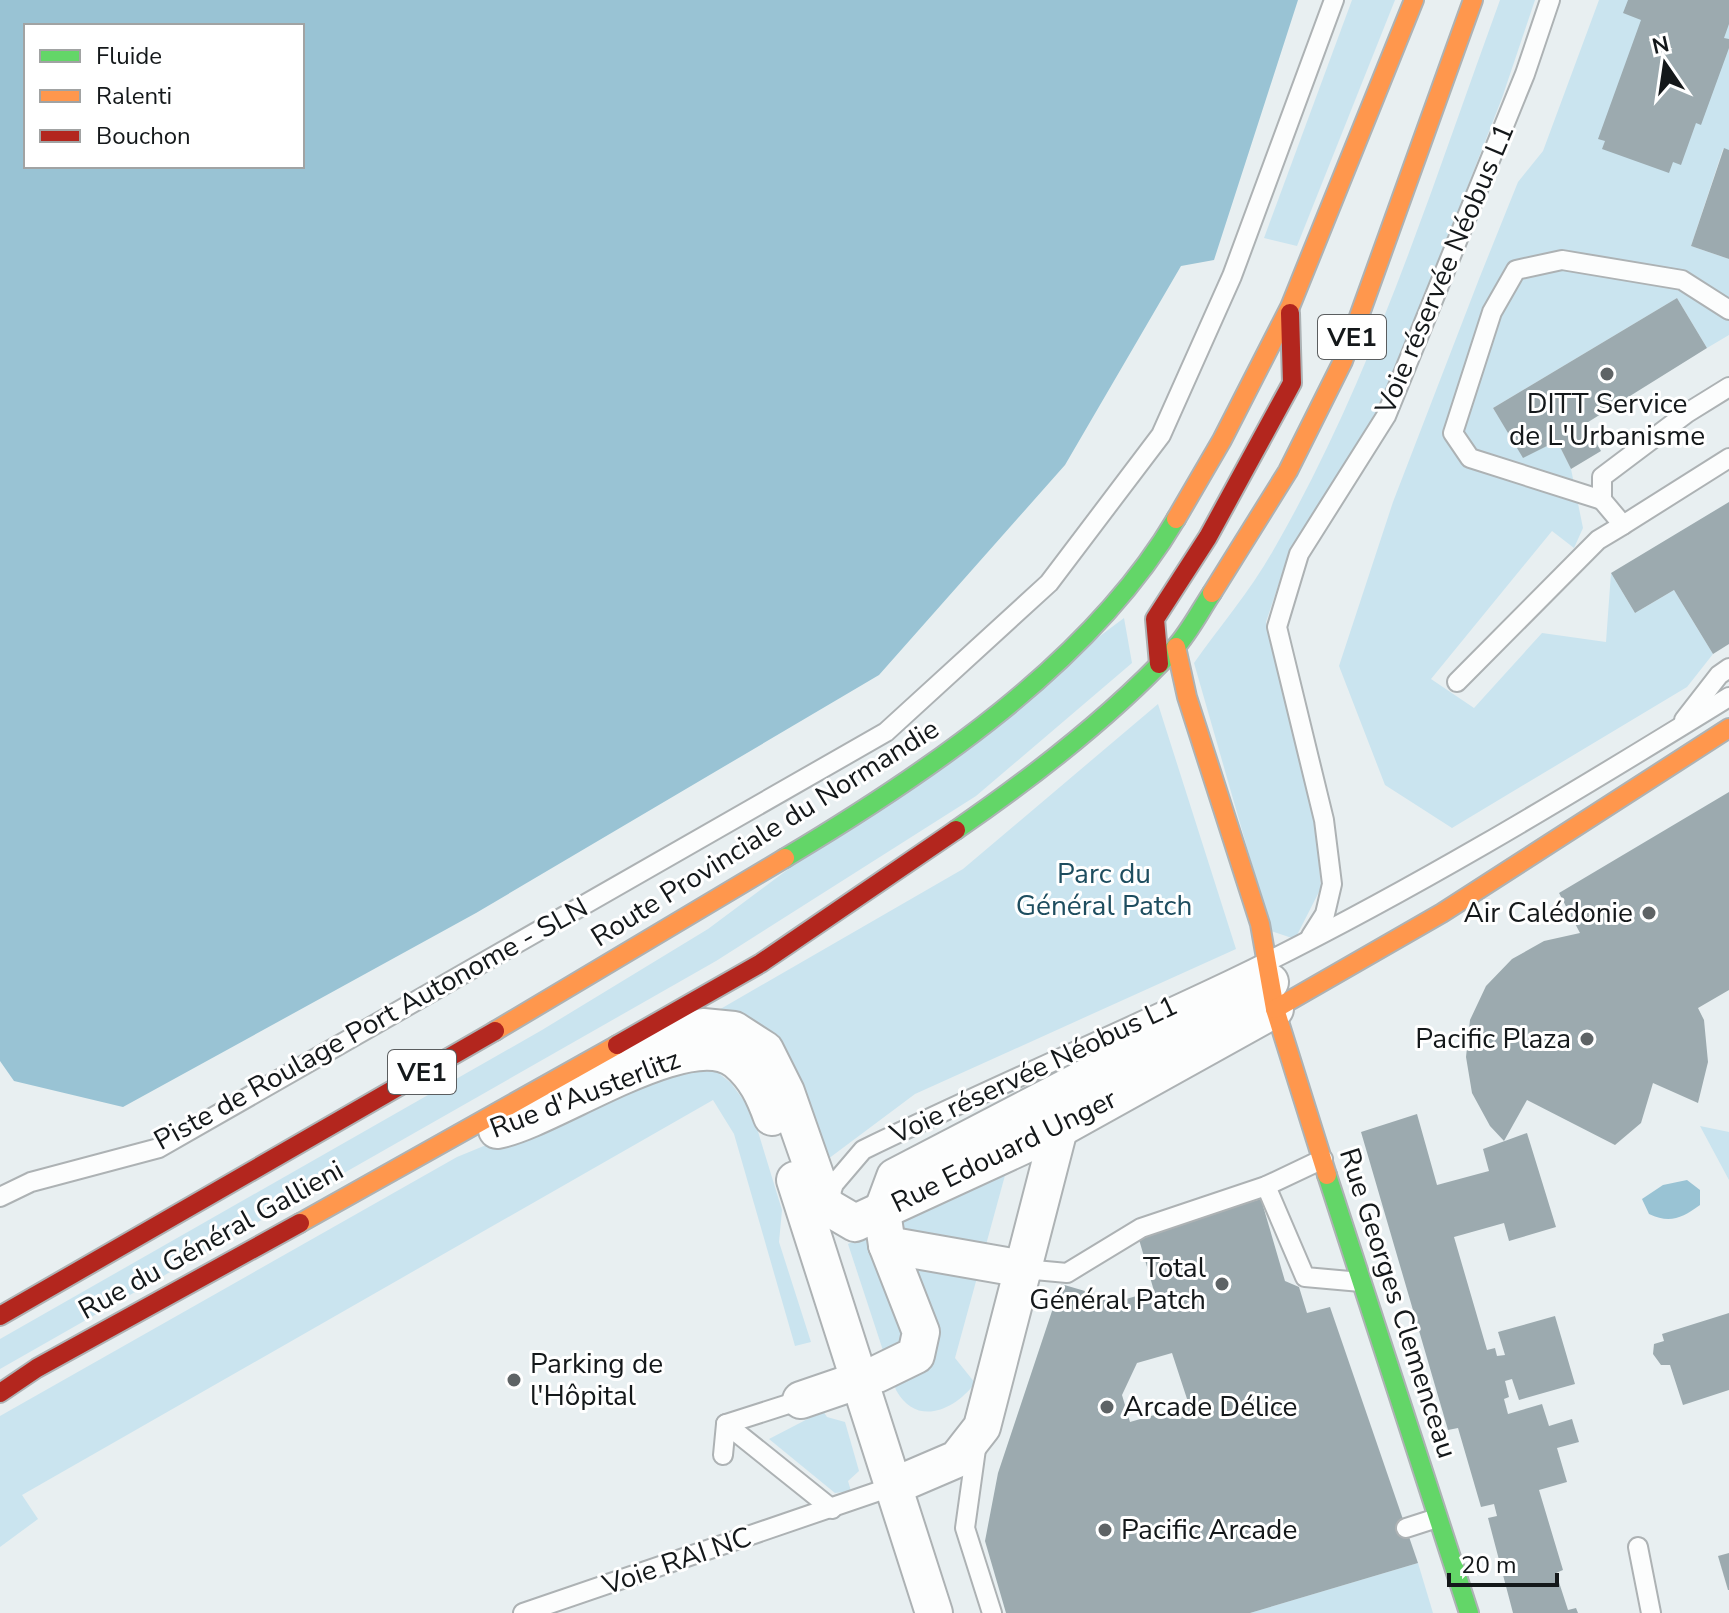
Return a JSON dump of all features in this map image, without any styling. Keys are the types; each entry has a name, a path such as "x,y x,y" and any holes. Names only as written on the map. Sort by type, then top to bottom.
{"main road":[{"name":"Route Provinciale du Normandie","path":"0,1316 580,982 842,824 949,753 1055,663 1149,564 1222,440 1290,307 1414,0"},
{"name":"VE1","path":"452,1139 773,955 1031,778 1176,647 1274,495 1343,361 1473,0"},
{"name":"Rue Georges Clemenceau","path":"1268,979 1241,927 1159,664 1155,619 1208,537 1292,383 1290,307"},
{"name":"Rue Georges Clemenceau","path":"1176,647 1187,697 1260,924 1268,979 1361,1282 1469,1613"},
{"name":"Rue Edouard Unger","path":"1268,979 1442,913 1729,728"},
{"name":"Rue Edouard Unger","path":"1268,979 1514,848 1634,792"},
{"name":"Rue du Général Gallieni","path":"0,1393 37,1368 452,1139"},
{"path":"28,1278 208,1194"}],"street":[{"name":"Rue Edouard Unger","path":"885,1228 1059,1129 1268,979"},
{"name":"Rue Edouard Unger","path":"885,1228 895,1177 1268,979"},
{"name":"Rue d'Austerlitz","path":"452,1139 513,1119 703,1027 734,1030 765,1050 786,1092 826,1206"},
{"name":"Rue d'Austerlitz","path":"452,1139 510,1128 638,1068 705,1050 735,1059 762,1088 822,1254 934,1613"},
{"path":"894,1486 957,1459 982,1427 1059,1129"},
{"path":"826,1206 855,1223 885,1228 1024,1269"},
{"path":"801,1400 861,1380 916,1355 921,1332 885,1228"}],"lane":[{"name":"Piste de Roulage Port Autonome - SLN","path":"0,1197 31,1182 159,1148 886,732 1049,583 1161,435 1232,276 1334,0"},
{"name":"Voie réservée Néobus L1","path":"1310,939 1325,914 1332,884 1324,820 1277,627 1299,554 1386,416 1525,74 1550,0"},
{"path":"1623,525 1602,500 1470,458 1453,433 1492,312 1516,270 1562,260 1682,280 1729,310"},
{"path":"1602,500 1602,477 1687,413 1729,387"},
{"path":"1457,682 1598,540 1729,458"},
{"path":"1634,792 1677,728 1719,675 1729,668"},
{"name":"Voie réservée Néobus L1","path":"822,1254 826,1206 834,1184 863,1150 1268,979 1310,939 1445,866 1729,697"},
{"path":"1024,1269 1067,1273 1141,1228 1266,1186 1323,1159"},
{"path":"1266,1186 1305,1277 1361,1282"},
{"path":"726,1424 801,1400"},
{"path":"723,1455 726,1424"},
{"path":"726,1424 832,1509"},
{"path":"982,1427 970,1473 965,1528 992,1613"},
{"name":"Voie RAI NC","path":"523,1613 894,1486"},
{"path":"1406,1528 1437,1518"},
{"path":"1638,1547 1651,1613"}],"green space":[{"path":"1352,0 1395,0 1297,246 1264,238"},
{"path":"1500,0 1535,0 1502,98 1381,409 1291,547 1266,622 1315,816 1321,888 1295,939 1271,931 1194,663 1265,564 1342,417 1399,280"},
{"path":"1599,0 1729,0 1729,150 1723,149 1691,246 1729,259 1729,335 1707,348 1677,298 1493,408 1523,457 1557,441 1571,469 1583,528 1574,548 1552,531 1431,679 1474,708 1542,633 1606,642 1611,573 1635,613 1674,590 1713,654 1687,687 1452,828 1385,785 1339,666 1393,502 1479,279 1518,182 1543,151"},
{"path":"1124,618 1132,663 976,796 716,961 0,1369 0,1339 542,1030 708,929"},
{"name":"Parc du Général Patch","path":"1158,704 1236,949 915,1094 824,1162 717,1011 963,869"},
{"path":"691,1061 712,1068 731,1083 752,1112 782,1210 779,1242 811,1342 795,1346 734,1134 713,1100 22,1495 38,1519 0,1547 0,1416 457,1157"},
{"path":"1700,1126 1729,1132 1729,1180"},
{"path":"1007,1168 955,1358 975,1383 946,1407 935,1411 914,1408 896,1390 848,1244"},
{"path":"823,1411 827,1417 845,1422 859,1471 848,1481 851,1491 835,1493 769,1439"},
{"path":"1418,1563 1433,1613 1250,1613"}],"shaded area":[{"path":"0,0 1298,0 1214,260 1181,266 1065,465 879,675 476,913 123,1107 14,1081 0,1061"},
{"path":"1687,1180 1700,1190 1700,1205 1676,1218 1663,1219 1649,1214 1642,1199 1663,1185"}],"building":[{"path":"1628,0 1729,0 1729,24 1724,38 1729,39 1729,48 1701,125 1696,123 1681,165 1673,162 1669,173 1602,149 1605,141 1598,139 1641,20 1623,13"},
{"path":"1724,148 1729,150 1729,259 1691,246"},
{"name":"DITT Service de L'Urbanisme","path":"1677,298 1707,348 1585,424 1601,451 1571,469 1557,441 1523,458 1493,408"},
{"path":"1729,502 1729,644 1713,654 1674,590 1635,613 1611,573"},
{"name":"Pacific Plaza","path":"1729,792 1729,990 1698,1008 1704,1020 1708,1062 1698,1103 1653,1083 1641,1123 1615,1145 1527,1100 1504,1141 1490,1126 1472,1093 1466,1057 1470,1020 1486,986 1512,959 1544,941 1580,933 1559,893"},
{"path":"1417,1114 1437,1185 1489,1171 1483,1149 1527,1133 1556,1227 1509,1241 1504,1223 1454,1237 1487,1350 1495,1348 1497,1356 1505,1355 1498,1332 1555,1316 1575,1384 1519,1400 1512,1379 1505,1381 1509,1397 1504,1399 1508,1414 1542,1404 1549,1426 1572,1419 1579,1442 1557,1448 1567,1482 1539,1490 1563,1570 1556,1573 1568,1610 1576,1608 1578,1613 1513,1613 1488,1518 1497,1516 1494,1504 1481,1507 1458,1428 1448,1430 1361,1132"},
{"name":"Pacific Arcade","path":"1261,1199 1285,1281 1299,1287 1307,1313 1330,1307 1418,1563 1250,1613 1006,1613 985,1541 998,1473 1061,1284 1119,1301 1154,1291 1138,1236","holes":["1172,1353 1189,1405 1130,1422 1122,1395 1137,1363"]},
{"path":"1729,1313 1729,1390 1683,1405 1670,1365 1661,1365 1653,1354 1654,1344 1664,1341 1662,1334"},
{"path":"1729,1553 1729,1590 1728,1590 1718,1556"}],"traffic: fast":[{"path":"785,858 894,790 1002,711 1099,621 1141,571 1176,519"},
{"path":"956,830 1042,768 1124,699 1179,643 1212,593"},
{"path":"1327,1175 1469,1613"}],"traffic: slow":[{"path":"1176,519 1222,440 1290,307 1414,0"},
{"path":"1212,593 1288,471 1343,361 1473,0"},
{"path":"1176,647 1187,697 1260,924 1275,1009 1327,1175"},
{"path":"1275,1009 1442,913 1729,728"},
{"path":"495,1031 785,858"},
{"path":"300,1223 617,1045"}],"traffic: jam":[{"path":"1159,664 1155,619 1208,537 1292,383 1290,313"},
{"path":"617,1045 761,963 956,830"},
{"path":"0,1316 495,1031"},
{"path":"0,1393 37,1368 300,1223"}],"place":[{"name":"DITT Service de L'Urbanisme","path":"1607,374"},
{"name":"Air Calédonie","path":"1649,913"},
{"name":"Pacific Plaza","path":"1587,1039"},
{"name":"Total Général Patch","path":"1222,1284"},
{"name":"Parking de l'Hôpital","path":"514,1380"},
{"name":"Arcade Délice","path":"1107,1407"},
{"name":"Pacific Arcade","path":"1105,1530"}]}
